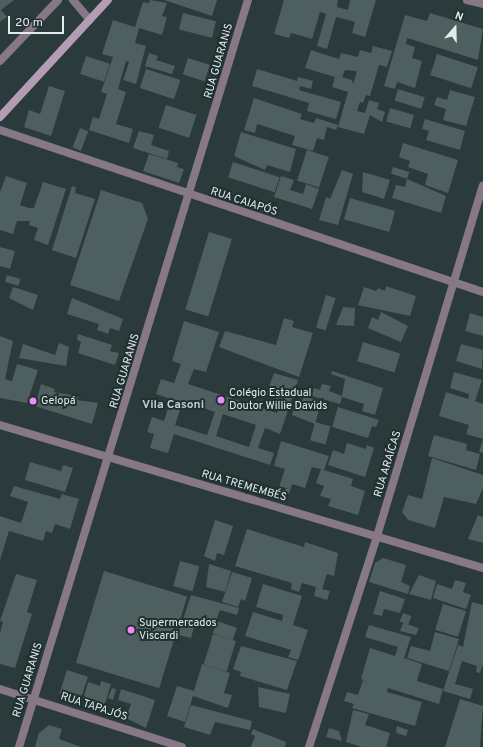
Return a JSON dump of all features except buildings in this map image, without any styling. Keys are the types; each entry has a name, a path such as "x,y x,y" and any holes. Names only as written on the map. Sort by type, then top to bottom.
{"street":[{"path":"0,61 58,0"},
{"path":"73,0 90,20"},
{"path":"0,117 108,0"},
{"name":"RUA GUARANIS","path":"19,747 110,460 248,0"},
{"path":"467,0 483,4"},
{"name":"RUA CAIAPÓS","path":"0,130 190,196 483,292"},
{"name":"RUA ARAÍCAS","path":"309,747 378,536 455,284 483,186"},
{"name":"RUA TREMEMBÉS","path":"0,425 110,460 378,536 483,568"},
{"name":"RUA TAPAJÓS","path":"0,688 182,747"}],"place":[{"name":"Colégio Estadual Doutor Willie Davids","path":"221,400"},
{"name":"Gelopá","path":"33,401"},
{"name":"Supermercados Viscardi","path":"131,630"}],"district":[{"name":"Vila Casoni","path":"173,406"}]}
